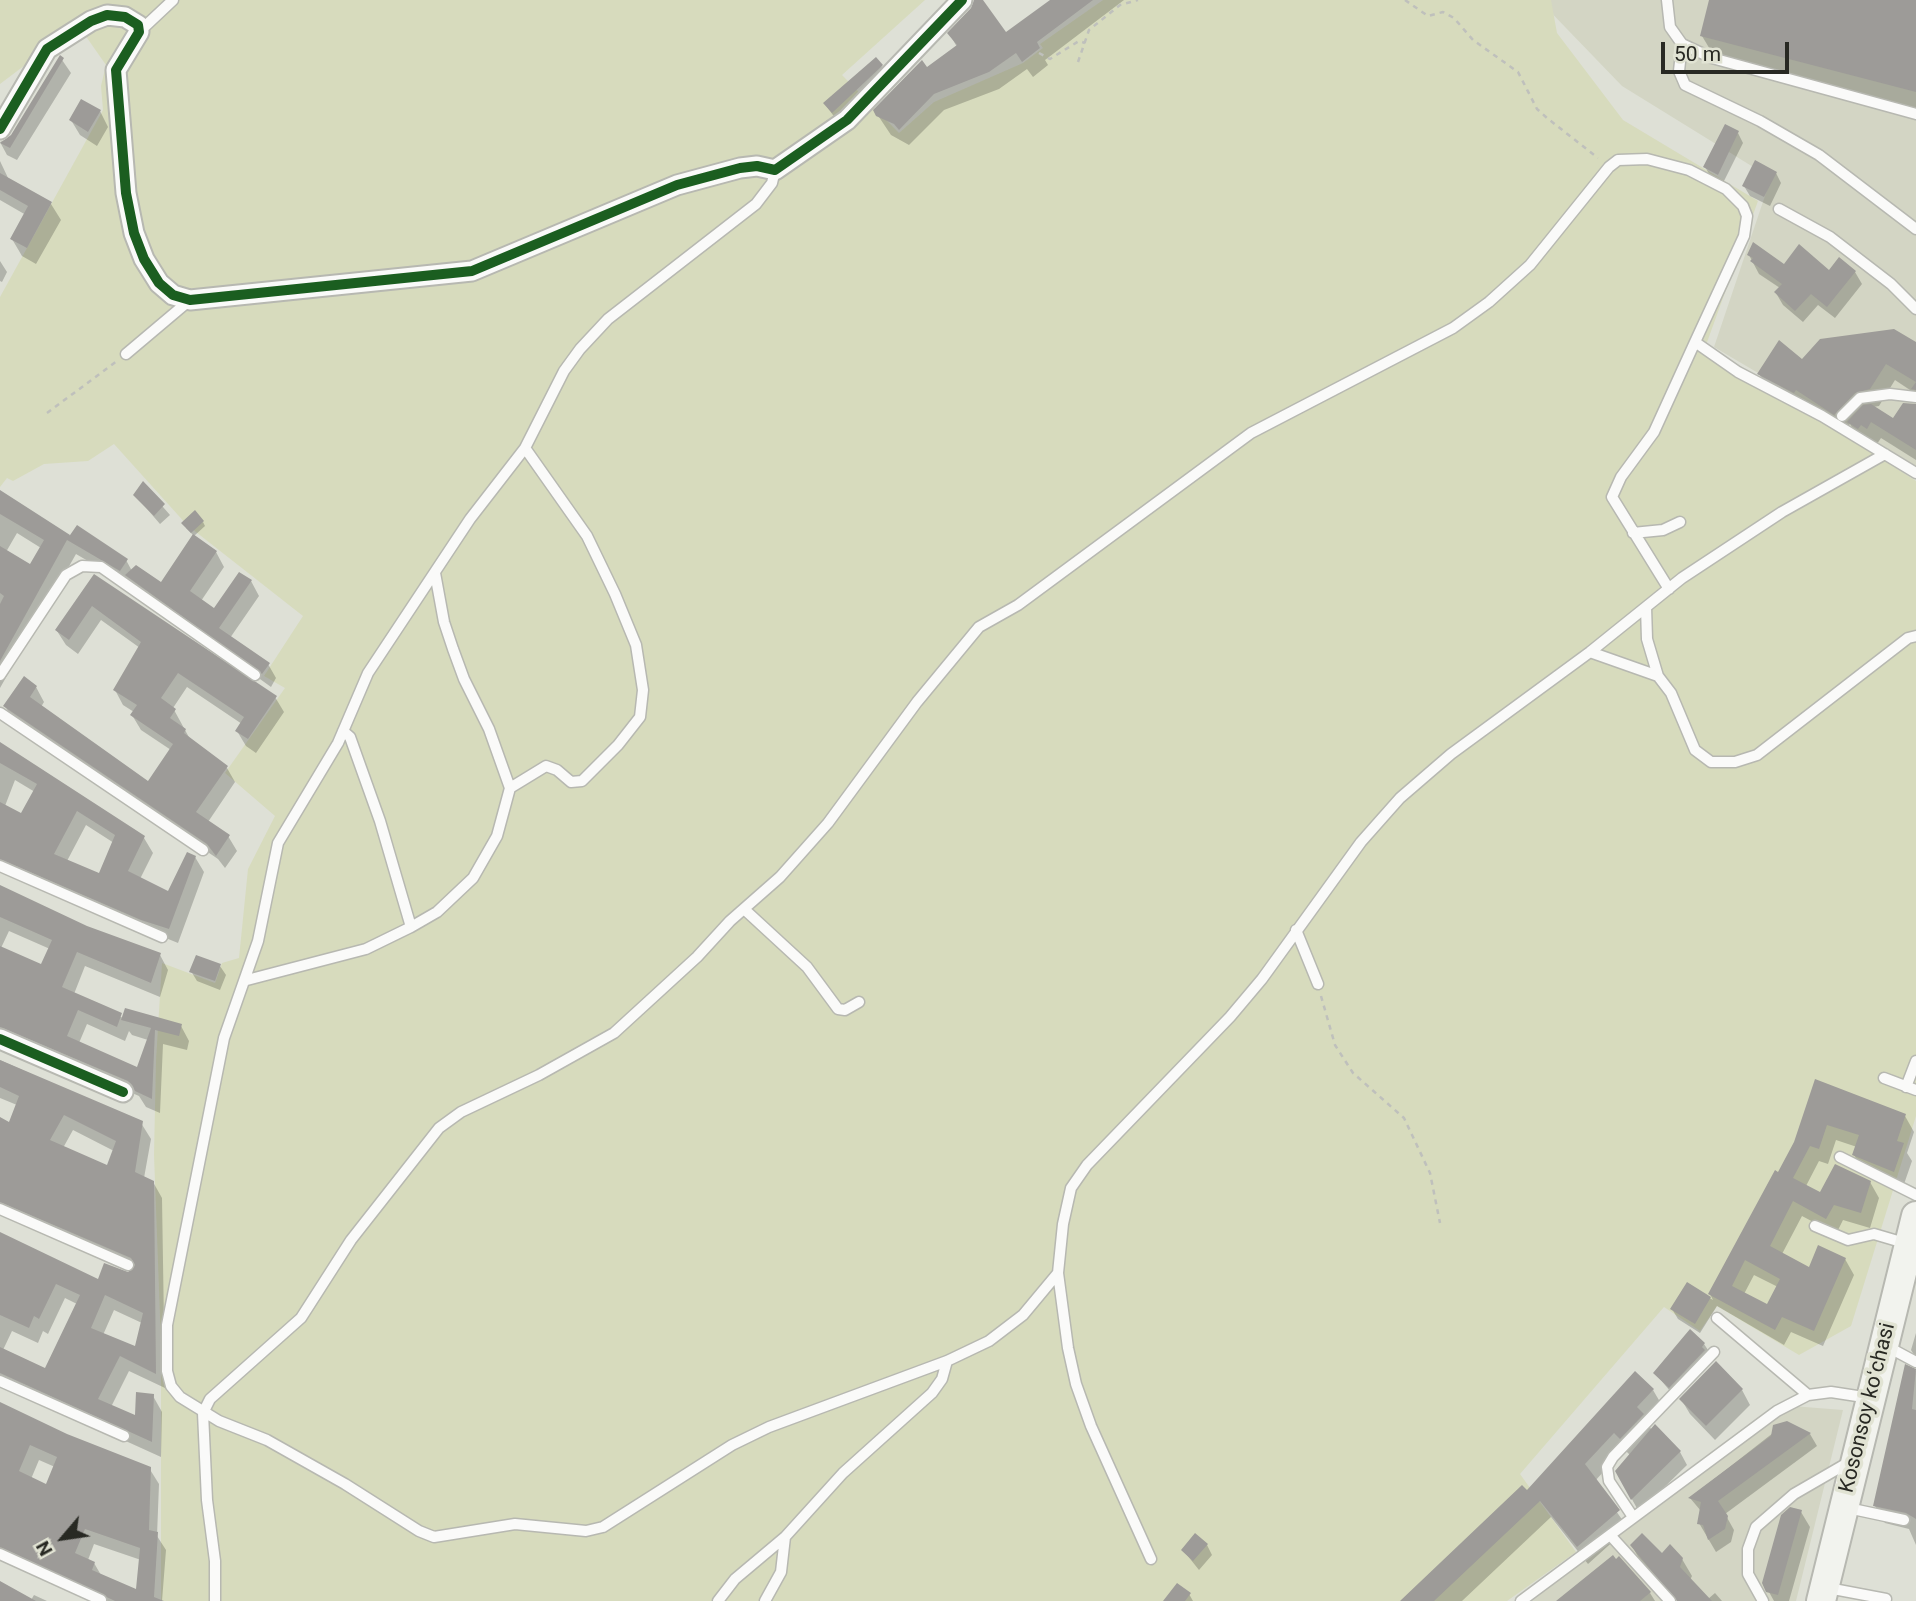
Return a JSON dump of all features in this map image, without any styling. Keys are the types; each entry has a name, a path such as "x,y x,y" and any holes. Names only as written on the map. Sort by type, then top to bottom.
{"main road":[{"name":"Kosonsoy koʻchasi","path":"1823,1594 1916,1216"}],"street":[{"path":"0,129 47,50 59,40 107,15 125,17 138,25 139,32 116,70 126,193 134,233 144,259 159,283 173,295 190,300 472,271 677,185 740,168 757,166 775,170 847,120 962,0"},
{"path":"0,1039 123,1092"}],"lane":[{"path":"139,32 173,0"},
{"path":"1667,0 1670,27 1682,44 1737,65 1916,114"},
{"path":"1682,44 1679,63 1685,85 1760,121 1819,155 1916,229"},
{"path":"215,1601 215,1561 207,1500 203,1413 210,1399 301,1318 351,1240 439,1128 461,1112 614,1033 697,957 780,877 828,823 917,702 979,627 1018,605 1251,433 1453,328 1480,309 1530,265 1609,167 1629,158 1689,170 1726,189 1743,206 1747,216 1744,236 1654,432 1615,488 1612,497 1615,506 1669,589"},
{"path":"775,170 772,183 757,204 608,319 580,349 559,380 525,448 470,519 368,673 343,730 278,843 258,942 247,980 224,1038 167,1325 165,1353 172,1387 203,1413 267,1440 345,1484 419,1531 434,1537 515,1524 586,1531 603,1527 732,1445 769,1427 947,1361 1006,1330 1058,1273"},
{"path":"1779,209 1830,237 1891,284 1916,309"},
{"path":"126,354 190,300"},
{"path":"1695,342 1738,372 1822,416 1916,473"},
{"path":"1842,416 1860,398 1890,394 1916,397"},
{"path":"510,788 546,766 557,770 571,782 583,781 636,724 643,690 636,645 587,536 525,448"},
{"path":"1151,1559 1091,1426 1076,1384 1058,1273 1063,1224 1071,1188 1087,1165 1230,1017 1262,979 1361,842 1400,799 1451,754 1590,652 1669,589 1782,512 1885,454"},
{"path":"1633,533 1663,530 1680,522"},
{"path":"0,675 66,575 82,566 101,567 255,675"},
{"path":"247,980 366,949 411,927 437,912 473,878 497,836 510,788 489,729 453,649 444,622 435,573"},
{"path":"1646,607 1648,648 1658,676 1671,693 1695,750 1711,762 1735,762 1757,755 1908,638 1916,636"},
{"path":"1590,652 1658,676"},
{"path":"0,713 203,850"},
{"path":"343,730 349,737 380,821 411,927"},
{"path":"0,866 162,937"},
{"path":"744,909 807,967 838,1009 845,1010 859,1002"},
{"path":"1296,930 1318,984"},
{"path":"1884,1078 1911,1089 1916,1061"},
{"path":"1840,1157 1916,1195"},
{"path":"0,1209 128,1265"},
{"path":"1815,1226 1848,1240 1874,1234 1909,1244"},
{"path":"1717,1318 1808,1395"},
{"path":"1884,1345 1916,1362"},
{"path":"1633,1517 1609,1481 1607,1467 1613,1457 1714,1352"},
{"path":"718,1601 735,1579 785,1537 843,1473 932,1394 942,1379 947,1361"},
{"path":"0,1381 124,1436"},
{"path":"1521,1601 1777,1411 1808,1395 1831,1392 1871,1398"},
{"path":"1763,1601 1748,1574 1748,1549 1756,1527 1794,1494 1856,1458"},
{"path":"1844,1507 1904,1520"},
{"path":"1609,1535 1670,1601"},
{"path":"765,1601 781,1572 785,1537"},
{"path":"0,1554 101,1600"},
{"path":"1823,1594 1886,1599"}],"path":[{"path":"1078,62 1089,30 1120,5 1138,0"},
{"path":"1405,0 1428,16 1443,12 1454,18 1473,40 1518,72 1537,108 1547,118 1562,127 1565,134 1609,167"},
{"path":"1040,53 1050,58 1079,41 1086,43"},
{"path":"47,413 126,354"},
{"path":"1318,984 1340,1055 1353,1073 1390,1108 1399,1111 1424,1157 1440,1223"}],"shaded area":[{"path":"1539,0 1916,0 1916,466 1714,347 1771,178 1622,86"},
{"path":"1792,1406 1843,1410 1796,1601 1526,1601"}],"green space":[{"path":"0,0 925,0 842,75 899,133 934,102 1023,63 1043,48 1040,44 1103,0 1551,0 1557,33 1623,120 1758,201 1706,345 1916,481 1916,1116 1851,1326 1799,1355 1717,1306 1700,1331 1664,1307 1520,1474 1576,1552 1507,1601 161,1601 161,1344 154,1155 162,963 215,983 222,963 239,958 248,869 275,816 225,773 285,688 264,676 303,616 187,525 114,444 88,461 44,464 13,481 7,478 0,487 0,297 103,110 101,86 106,65 78,25 0,84"}],"building":[{"path":"974,0 983,0 1006,32 1050,0 1093,0 1037,42 1040,48 1022,62 1016,53 989,72 934,94 899,130 894,124 876,116 873,110 922,60 927,67 957,45 947,33 971,8"},
{"path":"1709,0 1916,0 1916,92 1700,36"},
{"path":"60,55 64,58 10,148 0,143 11,135"},
{"path":"876,57 883,65 832,113 823,103"},
{"path":"81,99 101,110 88,132 69,120"},
{"path":"1725,124 1739,131 1718,175 1703,167"},
{"path":"1755,160 1777,172 1764,197 1742,186"},
{"path":"0,173 52,202 27,248 10,239 28,206 0,190"},
{"path":"1753,242 1784,264 1799,244 1829,270 1839,257 1856,271 1827,307 1811,294 1795,311 1774,292 1782,284 1750,261 1753,258 1747,255"},
{"path":"1894,329 1916,342 1916,382 1886,364 1870,389 1855,393 1834,415 1796,390 1794,393 1757,374 1779,340 1802,359 1820,339"},
{"path":"1903,403 1916,404 1916,450 1871,422 1867,429 1861,425 1858,429 1847,422 1863,405 1871,404 1893,418"},
{"path":"143,481 165,504 154,516 133,495"},
{"path":"0,490 70,535 68,538 77,525 128,559 120,571 67,540 0,661 0,604 4,596 0,593 0,546 30,564 44,540 0,514"},
{"path":"195,510 204,521 191,533 181,523"},
{"path":"193,534 217,551 190,591 214,608 239,572 252,580 219,628 270,663 262,674 125,575 136,565 161,582"},
{"path":"94,574 277,696 248,739 235,731 244,717 178,673 161,698 176,709 170,718 186,729 184,733 228,766 196,812 230,835 216,856 207,844 3,706 24,676 37,686 30,697 148,781 173,744 130,715 137,705 113,690 141,642 92,606 69,640 55,630"},
{"path":"0,742 145,836 128,871 168,891 187,852 196,856 169,929 141,920 0,859 0,802 21,813 37,784 0,763","holes":["77,811 115,835 99,873 54,854"]},
{"path":"0,885 87,926 161,953 151,983 77,952 62,987 122,1013 117,1027 78,1010 67,1036 137,1067 151,1028 121,1020 125,1008 182,1024 179,1036 155,1030 152,1099 135,1091 128,1081 0,1027 0,946 41,964 52,940 0,917"},
{"path":"196,955 221,964 215,981 189,972"},
{"path":"0,1060 143,1121 135,1172 154,1181 156,1374 120,1356 98,1399 135,1415 136,1392 154,1394 152,1442 0,1373 0,1347 45,1368 80,1295 56,1284 39,1319 34,1316 29,1328 0,1315 0,1232 98,1279 104,1263 128,1272 135,1265 131,1258 0,1202 0,1117 9,1122 19,1096 0,1087","holes":["64,1115 116,1141 107,1165 50,1140","105,1295 143,1313 135,1346 91,1328"]},
{"path":"1815,1079 1906,1114 1897,1141 1904,1143 1894,1172 1852,1155 1859,1135 1827,1125 1819,1149 1810,1146 1793,1178 1820,1192 1835,1164 1871,1181 1861,1213 1834,1205 1826,1219 1793,1201 1770,1246 1809,1267 1818,1245 1846,1258 1814,1331 1782,1317 1775,1330 1708,1294 1775,1170 1778,1172 1794,1142","holes":["1745,1260 1780,1279 1767,1304 1732,1286"]},
{"path":"1687,1282 1711,1297 1695,1324 1670,1309"},
{"path":"1690,1329 1705,1343 1702,1347 1705,1350 1669,1388 1653,1373"},
{"path":"1716,1361 1743,1389 1706,1426 1679,1399"},
{"path":"1905,1364 1916,1369 1912,1409 1916,1410 1916,1519 1906,1513 1873,1506"},
{"path":"1635,1371 1654,1389 1637,1407 1644,1414 1620,1439 1614,1433 1585,1464 1620,1510 1577,1547 1540,1501 1434,1601 1400,1601 1522,1485 1527,1490"},
{"path":"0,1402 67,1434 151,1467 149,1530 158,1532 154,1597 164,1601 115,1601 0,1547","holes":["30,1445 57,1457 46,1484 19,1471","85,1529 140,1548 136,1589 92,1570 95,1562 75,1553"]},
{"path":"1787,1421 1811,1433 1718,1501 1728,1516 1725,1529 1708,1540 1703,1525 1697,1524 1701,1502 1688,1498 1771,1436 1773,1425"},
{"path":"1655,1424 1681,1451 1631,1500 1615,1471"},
{"path":"1790,1507 1802,1510 1778,1595 1766,1592 1762,1583 1781,1515"},
{"path":"1195,1533 1208,1544 1193,1561 1181,1550"},
{"path":"1642,1533 1662,1553 1670,1544 1683,1558 1680,1567 1712,1601 1677,1601 1630,1545"},
{"path":"1613,1555 1616,1559 1619,1556 1651,1592 1640,1601 1556,1601"},
{"path":"0,1581 36,1601 0,1601"},
{"path":"1177,1583 1191,1593 1185,1601 1163,1601"}],"cycle path":[{"path":"0,129 47,49 91,21 107,15 125,17 138,25 139,32 116,70 126,193 134,233 144,259 159,283 173,295 190,300 472,271 677,185 740,168 757,166 775,170 847,120 962,0"},
{"path":"0,1039 123,1092"}]}
